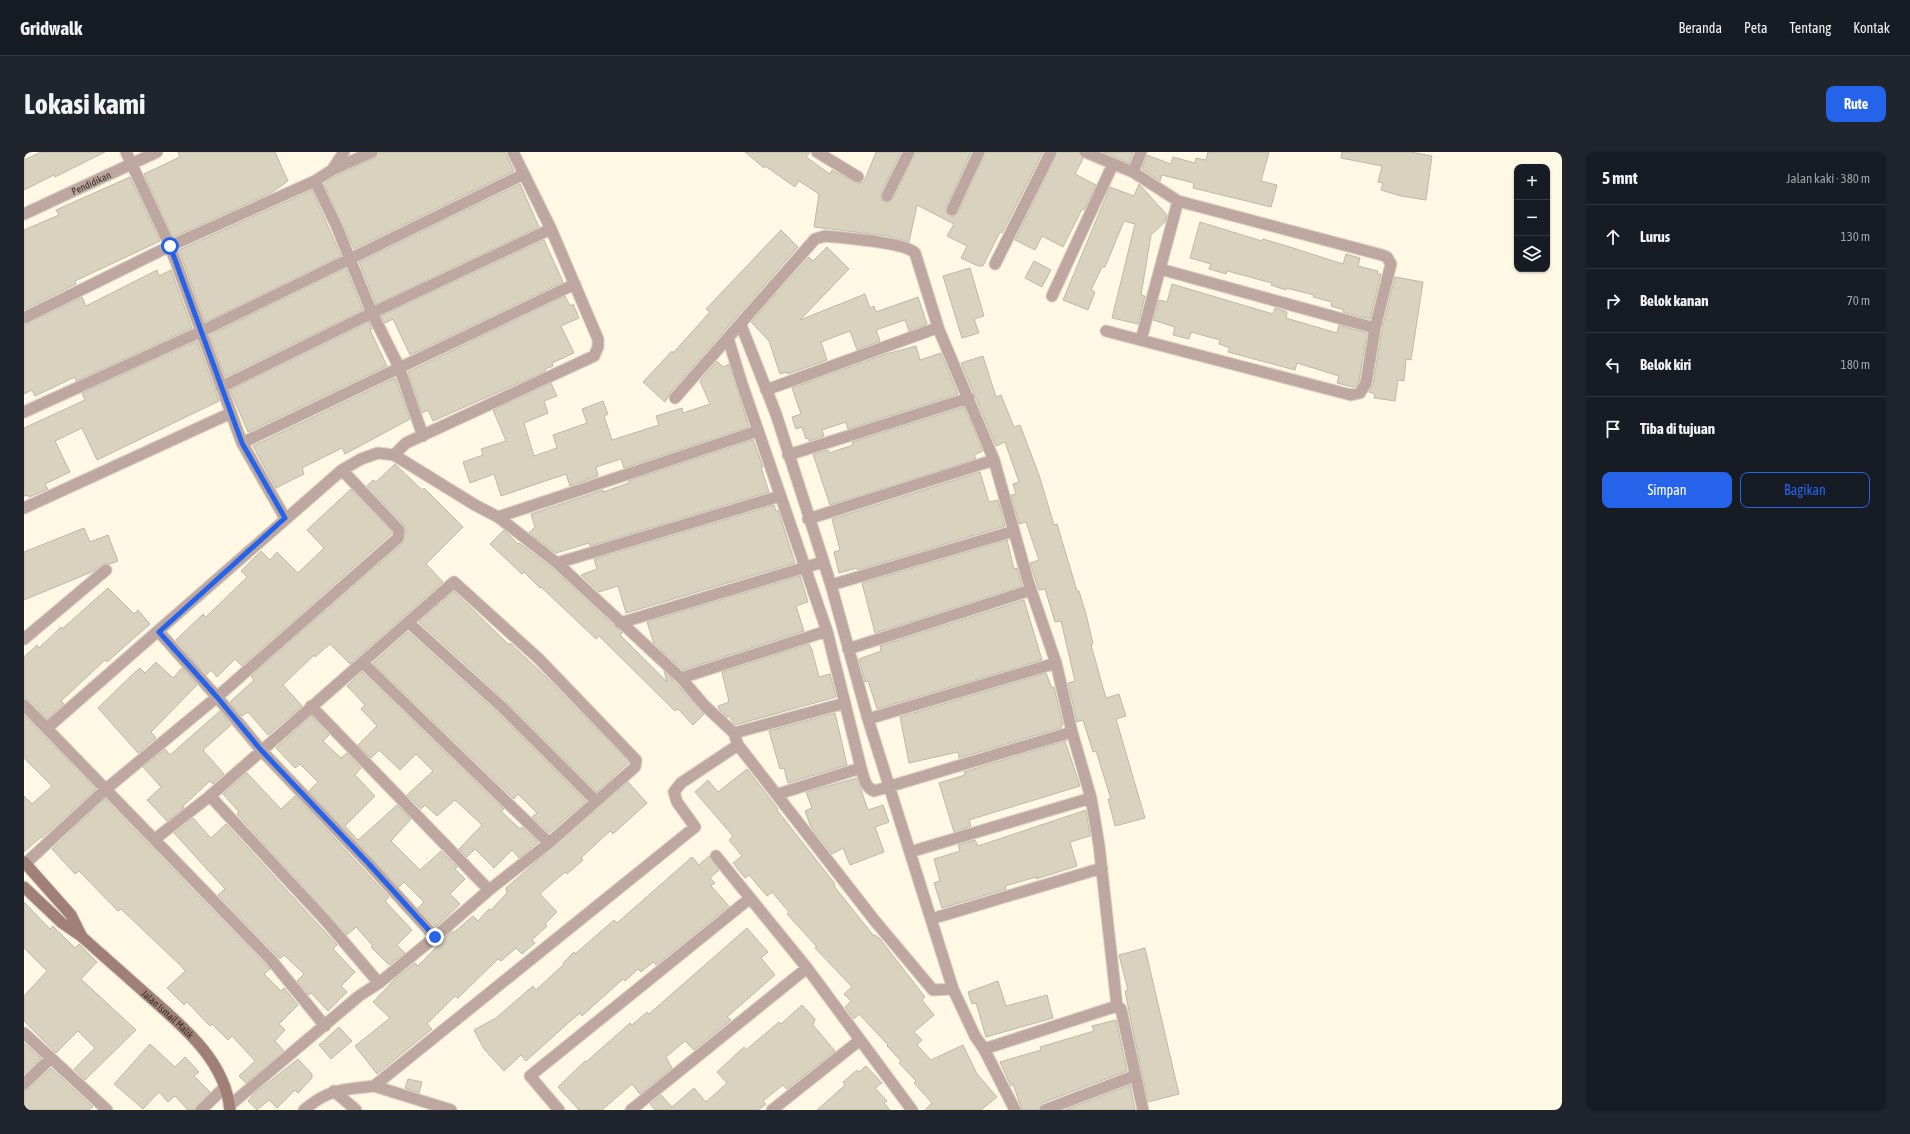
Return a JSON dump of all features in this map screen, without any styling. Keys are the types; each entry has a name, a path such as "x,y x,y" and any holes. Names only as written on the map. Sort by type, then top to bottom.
{"main road":[{"name":"Jalan Ismail Malik","path":"25,862 71,915 81,936"},
{"name":"Jalan Ismail Malik","path":"24,887 62,923 81,936 190,1034 211,1060 225,1087 230,1108"}],"street":[{"path":"126,152 170,246 200,332 242,443 285,518"},
{"name":"Pendidikan","path":"24,214 157,152"},
{"path":"332,170 344,152"},
{"path":"24,318 170,246 315,181 332,170 372,152"},
{"path":"394,455 406,444 594,356 598,347 598,339 575,284 551,229 513,152"},
{"path":"817,152 858,177"},
{"path":"887,196 909,152"},
{"path":"952,210 979,152"},
{"path":"995,264 1051,152"},
{"path":"1085,152 1133,172 1178,201 1387,257 1391,264 1375,328 1366,383 1360,393 1350,395 1106,331"},
{"path":"1133,172 1141,152"},
{"path":"1052,296 1113,164"},
{"path":"24,412 200,332 524,174"},
{"path":"315,181 336,225 372,313 399,367 423,436"},
{"path":"1141,340 1178,201"},
{"path":"221,387 372,313 551,229"},
{"path":"675,398 741,325 815,239 825,236 896,245 913,251 939,330 970,398 994,460 1031,590 1056,663 1072,732 1091,798 1102,868 1117,1006 1121,1009 1142,1110"},
{"path":"1160,268 1375,328"},
{"path":"242,443 575,284"},
{"path":"741,325 766,390 831,585 868,719 953,989 975,1036 984,1049 1015,1110"},
{"path":"766,390 934,329 939,330"},
{"path":"728,338 758,431 827,631 861,768 869,789 874,791 1072,732"},
{"path":"788,455 970,398"},
{"path":"24,508 231,413"},
{"path":"498,517 758,431"},
{"path":"47,728 159,632 285,518 342,470 362,459 378,453 394,455 498,517 557,563 681,678 704,704 734,732 738,745 778,794 875,920 933,990 953,989"},
{"path":"808,519 994,460"},
{"path":"25,862 106,789 217,697 398,538 398,530 342,470"},
{"path":"557,563 780,496"},
{"path":"831,585 1014,531"},
{"path":"620,623 823,562"},
{"path":"24,639 106,570"},
{"path":"155,839 210,796 454,582 539,659 636,760 635,767 595,800 549,843 489,890 435,937 379,982 359,996 230,1108"},
{"path":"848,649 1031,590"},
{"path":"409,623 502,707 595,800"},
{"path":"681,678 827,631"},
{"path":"159,632 217,697 261,750 368,863 435,937"},
{"path":"363,662 549,843"},
{"path":"868,719 1056,663"},
{"path":"734,732 845,703"},
{"path":"24,705 272,961 325,1026"},
{"path":"311,706 489,890"},
{"path":"374,1086 695,827 677,802 674,792 681,783 738,745"},
{"path":"778,794 861,768"},
{"path":"210,796 326,921 379,982"},
{"path":"910,852 1091,798"},
{"path":"716,856 749,899 807,968 912,1110"},
{"path":"931,918 1102,868"},
{"path":"558,1110 530,1076 749,899"},
{"path":"631,1110 807,968"},
{"path":"984,1049 1117,1006"},
{"path":"24,1033 105,1109"},
{"path":"772,1110 860,1040"},
{"path":"24,1084 51,1058"},
{"path":"1045,1110 1134,1076"},
{"path":"304,1110 320,1097 334,1091 374,1086 437,1108 451,1110"},
{"path":"200,1110 225,1087"},
{"path":"334,1091 356,1110"}],"building":[{"path":"41,152 105,152 55,177 54,175 24,190 24,160"},
{"path":"178,152 275,152 288,181 271,193 173,237 144,174 180,157"},
{"path":"380,152 505,152 514,171 354,249 324,184 335,176 375,158"},
{"path":"745,152 810,152 806,157 830,174 832,170 858,184 864,182 876,152 901,152 881,193 881,200 887,203 893,199 916,152 971,152 946,207 947,214 952,217 958,213 986,152 1043,152 1002,233 1000,232 983,266 978,266 961,258 967,246 947,236 954,224 917,205 909,242 888,236 814,227 819,194 799,181 795,187 765,166 764,168"},
{"path":"1058,152 1078,152 1083,159 1075,174 1096,185 1063,247 1042,236 1035,250 1015,240"},
{"path":"1103,152 1133,152 1129,163"},
{"path":"1208,152 1269,152 1261,181 1277,185 1271,207 1193,188 1194,183 1162,175 1160,181 1142,169 1147,155 1171,164 1173,157 1195,163 1196,158 1206,160"},
{"path":"1342,152 1411,152 1432,156 1426,200 1401,196 1381,190 1383,183 1378,182 1382,166 1341,158"},
{"path":"130,177 160,241 75,281 76,284 24,310 24,230 59,215 56,210"},
{"path":"520,184 539,227 376,304 359,262"},
{"path":"1139,184 1167,215 1165,222 1151,235 1141,295 1145,296 1138,324 1112,318 1135,224 1124,221 1105,267 1102,267 1091,290 1095,292 1088,310 1063,300 1110,187 1134,196"},
{"path":"312,190 341,256 205,322 179,250"},
{"path":"1200,222 1262,241 1263,239 1343,264 1346,254 1360,258 1358,266 1378,271 1377,274 1381,274 1370,319 1343,312 1344,310 1331,306 1332,302 1313,297 1314,295 1286,288 1286,290 1271,285 1272,283 1227,271 1226,274 1209,269 1211,264 1190,258"},
{"path":"781,230 798,247 670,393 665,402 643,382 672,351 673,353 710,312 706,309"},
{"path":"544,240 563,282 410,355 393,319 385,323 381,316"},
{"path":"827,247 849,269 800,320 865,294 870,308 874,306 876,312 918,297 927,324 909,331 905,320 876,330 880,341 857,350 850,331 821,342 827,360 788,374 787,372 780,374 769,341 751,322 809,257 813,261"},
{"path":"1034,261 1051,270 1042,287 1025,278"},
{"path":"346,268 363,310 225,377 210,335"},
{"path":"970,268 984,316 974,319 979,333 962,338 943,276"},
{"path":"157,270 159,276 171,270 192,328 76,381 75,377 35,396 32,390 24,394 24,325 82,297 86,306"},
{"path":"1395,277 1423,282 1411,360 1406,359 1404,381 1398,380 1395,401 1374,398 1375,394 1369,392 1373,384 1382,329"},
{"path":"1172,284 1273,314 1275,308 1287,312 1286,318 1337,333 1339,325 1367,333 1359,381 1356,387 1337,383 1339,376 1297,363 1295,370 1228,352 1230,348 1219,344 1220,340 1191,332 1189,339 1173,335 1175,327 1153,320 1159,300 1167,302"},
{"path":"565,296 570,306 573,304 579,318 561,326 574,353 552,363 553,366 545,369 546,371 433,421 428,410 422,413 408,372"},
{"path":"369,322 372,329 370,330 387,366 248,432 230,390"},
{"path":"197,341 219,401 97,460 82,428 55,441 70,472 45,484 48,489 29,497 28,495 24,496 24,428 85,400 82,393"},
{"path":"916,346 920,360 941,353 958,394 848,429 846,422 822,430 824,436 809,441 809,438 806,439 802,427 796,429 792,417 801,414 792,388 886,354"},
{"path":"983,356 996,397 1001,395 1014,427 1020,425 1039,475 1054,525 1057,524 1077,591 1079,591 1086,614 1093,644 1091,645 1106,698 1119,694 1126,716 1116,719 1145,818 1115,826 1108,799 1111,799 1096,751 1093,752 1083,720 1077,722 1068,683 1075,681 1061,621 1055,622 1045,589 1039,590 1030,563 1039,560 1026,522 1019,524 1011,495 1016,494 1013,484 1019,482 1005,442 996,446 961,363"},
{"path":"717,361 723,367 729,364 749,427 624,468 621,459 596,467 598,476 570,486 566,474 501,496 494,474 470,483 463,462 483,455 481,449 506,441 493,410 551,383 557,396 544,401 548,413 524,423 534,456 557,448 553,435 587,423 582,409 603,401 608,414 604,416 612,440 659,425 656,416 682,408 683,413 710,404 700,381"},
{"path":"395,378 410,419 345,454 342,448 302,468 304,474 276,488 253,446"},
{"path":"964,407 983,451 974,455 976,459 830,505 813,454 828,450 829,453 853,445 852,442"},
{"path":"753,440 763,467 761,467 769,492 590,546 589,543 556,553 529,533 535,527 531,514 603,490 603,492 629,483 628,481"},
{"path":"395,464 422,490 424,488 463,527 426,564 443,582 350,664 330,644 315,657 314,655 283,685 302,706 268,735 248,712 242,716 230,702 254,680 251,676 403,543 406,531 404,525 367,486 373,480 376,482"},
{"path":"980,472 989,502 998,500 1005,526 858,570 857,568 839,573 834,552 840,550 832,519"},
{"path":"351,489 392,532 391,534 242,666 235,659 217,677 211,670 206,675 176,640 203,614 206,617 247,577 241,571 261,551 270,560 277,552 298,573 324,548 307,530"},
{"path":"774,505 776,511 778,510 795,563 626,613 618,586 599,592 581,575 597,569 594,559"},
{"path":"84,528 90,542 108,535 118,561 110,564 104,563 94,571 24,600 24,552"},
{"path":"504,530 518,544 519,543 552,568 622,633 620,635 667,682 664,671 704,714 693,725 678,709 675,711 599,636 596,639 524,572 522,574 490,544"},
{"path":"1007,540 1014,569 1017,568 1022,586 875,633 862,583"},
{"path":"800,576 808,602 796,606 804,631 683,670 654,644 647,622"},
{"path":"108,588 134,614 138,610 150,624 107,662 105,660 61,701 64,704 47,719 29,700 24,698 24,657 37,645 39,648 61,627 62,629"},
{"path":"454,591 509,645 510,643 546,677 629,762 597,792 507,702 419,622"},
{"path":"1024,600 1042,660 877,709 868,681 865,682 859,659 881,651 880,646"},
{"path":"408,632 497,712 586,801 549,833 532,817 537,813 518,794 514,799 373,663"},
{"path":"809,644 819,677 830,674 836,697 735,725 729,716 727,717 719,709 718,706 729,702 722,672"},
{"path":"156,662 173,678 182,668 197,685 151,732 156,738 138,753 98,708 140,668 145,673"},
{"path":"362,672 504,809 501,811 520,829 522,827 538,842 519,858 512,850 494,868 475,849 467,857 459,849 482,825 455,800 437,816 425,805 421,809 407,795 433,771 416,754 400,770 379,750 371,758 358,745 377,726 361,709 365,705 347,686"},
{"path":"1046,673 1052,688 1054,687 1063,725 1061,728 959,758 958,752 909,763 900,717"},
{"path":"220,711 231,725 203,750 224,774 213,784 210,781 183,806 184,808 167,821 147,800 161,787 143,767 165,749 170,755"},
{"path":"835,713 847,765 788,783 784,768 780,769 769,731"},
{"path":"24,715 96,789 42,838 41,837 24,852 24,796 32,804 52,786 24,758"},
{"path":"311,716 329,735 323,741 341,758 347,753 361,768 355,775 375,796 345,826 358,840 397,805 411,819 391,841 420,870 441,851 457,867 455,869 465,879 450,894 460,904 436,927 418,908 424,902 404,882 399,887 309,791 318,782 300,764 295,768 276,748"},
{"path":"1065,741 1080,786 969,820 971,826 954,832 939,783 965,775 964,772"},
{"path":"747,769 835,884 834,886 874,936 875,935 880,939 925,997 922,1000 934,1015 914,1032 922,1040 917,1045 931,1060 963,1045 977,1074 997,1097 981,1110 925,1110 932,1103 914,1083 916,1081 899,1063 901,1061 859,1014 854,1019 845,1007 851,1001 844,994 852,987 815,948 817,947 787,914 789,912 772,892 767,896 749,875 745,878 733,863 742,856 729,840 733,836 695,792 708,780 718,792"},
{"path":"247,773 281,809 295,796 389,897 385,901 412,930 397,945 405,953 389,965 371,947 373,946 356,927 347,935 237,814 239,812 223,794"},
{"path":"857,778 868,810 883,805 889,822 875,827 884,852 850,865 843,848 832,854 811,827 805,811 812,808 806,792"},
{"path":"628,782 647,803 613,834 610,831 581,858 583,860 567,874 565,872 540,894 557,912 545,924 547,926 532,940 535,943 522,954 516,948 501,961 498,959 458,998 455,996 427,1024 432,1029 377,1074 355,1046 390,1018 373,1002 395,979 415,963 418,966 452,931 453,933 473,916 478,921 489,909 491,910 507,893 506,888"},
{"path":"105,799 270,969 264,974 281,991 284,988 298,1005 279,1024 285,1030 275,1041 284,1051 246,1083 239,1076 255,1061 232,1036 228,1040 212,1024 210,1026 187,1002 184,1005 167,988 185,971 121,909 118,911 79,871 75,874 52,849"},
{"path":"1086,810 1090,836 1070,842 1077,866 1036,879 1036,877 1005,886 1006,889 942,908 934,883 940,881 934,859 960,851 958,845 975,840 978,846"},
{"path":"193,818 211,838 226,824 337,945 333,949 355,972 341,986 347,992 328,1011 311,993 309,995 297,981 304,974 284,955 280,959 218,895 225,889 174,833"},
{"path":"709,856 719,870 710,878 715,883 711,886 729,906 656,965 653,962 641,972 638,969 625,981 623,979 582,1016 580,1013 526,1061 521,1055 504,1071 484,1049 474,1030 496,1018 533,986 536,990 564,964 563,963 574,952 575,954 614,920 617,923 692,857 699,865"},
{"path":"24,902 50,929 53,926 75,948 79,944 97,962 81,979 136,1030 85,1080 74,1069 95,1048 78,1031 56,1053 24,1021 24,996 47,971 24,948"},
{"path":"747,928 768,952 761,958 775,975 727,1017 731,1020 694,1050 685,1041 666,1057 672,1068 640,1094 632,1084 602,1110 579,1110 558,1087 585,1061 586,1062 630,1023 632,1025 647,1012 649,1014"},
{"path":"1145,948 1179,1094 1148,1102 1125,991 1128,990 1119,955"},
{"path":"998,981 1006,1006 1047,995 1053,1018 986,1037 976,1003 972,1004 968,992"},
{"path":"802,1005 815,1019 813,1025 835,1051 787,1089 783,1085 763,1101 766,1104 759,1110 655,1110 650,1104 661,1095 672,1107 694,1088 706,1102 727,1083 717,1072 744,1047 746,1050 779,1022 781,1024"},
{"path":"1116,1020 1127,1071 1042,1103 1038,1110 1022,1110 1013,1084 1011,1086 1000,1062 1041,1050 1040,1047 1094,1031 1092,1026"},
{"path":"339,1027 352,1041 331,1059 319,1045"},
{"path":"24,1043 41,1058 24,1074"},
{"path":"150,1044 175,1067 185,1057 199,1072 194,1076 210,1092 193,1110 188,1110 175,1096 168,1102 159,1092 143,1109 114,1084"},
{"path":"298,1059 312,1074 312,1078 298,1093 295,1090 277,1108 269,1100 257,1110 248,1101 255,1093"},
{"path":"866,1066 882,1083 875,1088 887,1101 884,1103 890,1110 817,1110 845,1085 843,1082 857,1070 859,1072"},
{"path":"51,1068 93,1107 89,1110 24,1110 24,1091 29,1089"},
{"path":"408,1079 422,1082 419,1093 405,1088"},
{"path":"1130,1085 1135,1110 1065,1110"}],"route":[{"path":"170,246 200,332 242,443 285,518 159,632 217,697 261,750 368,863 435,937"}]}
